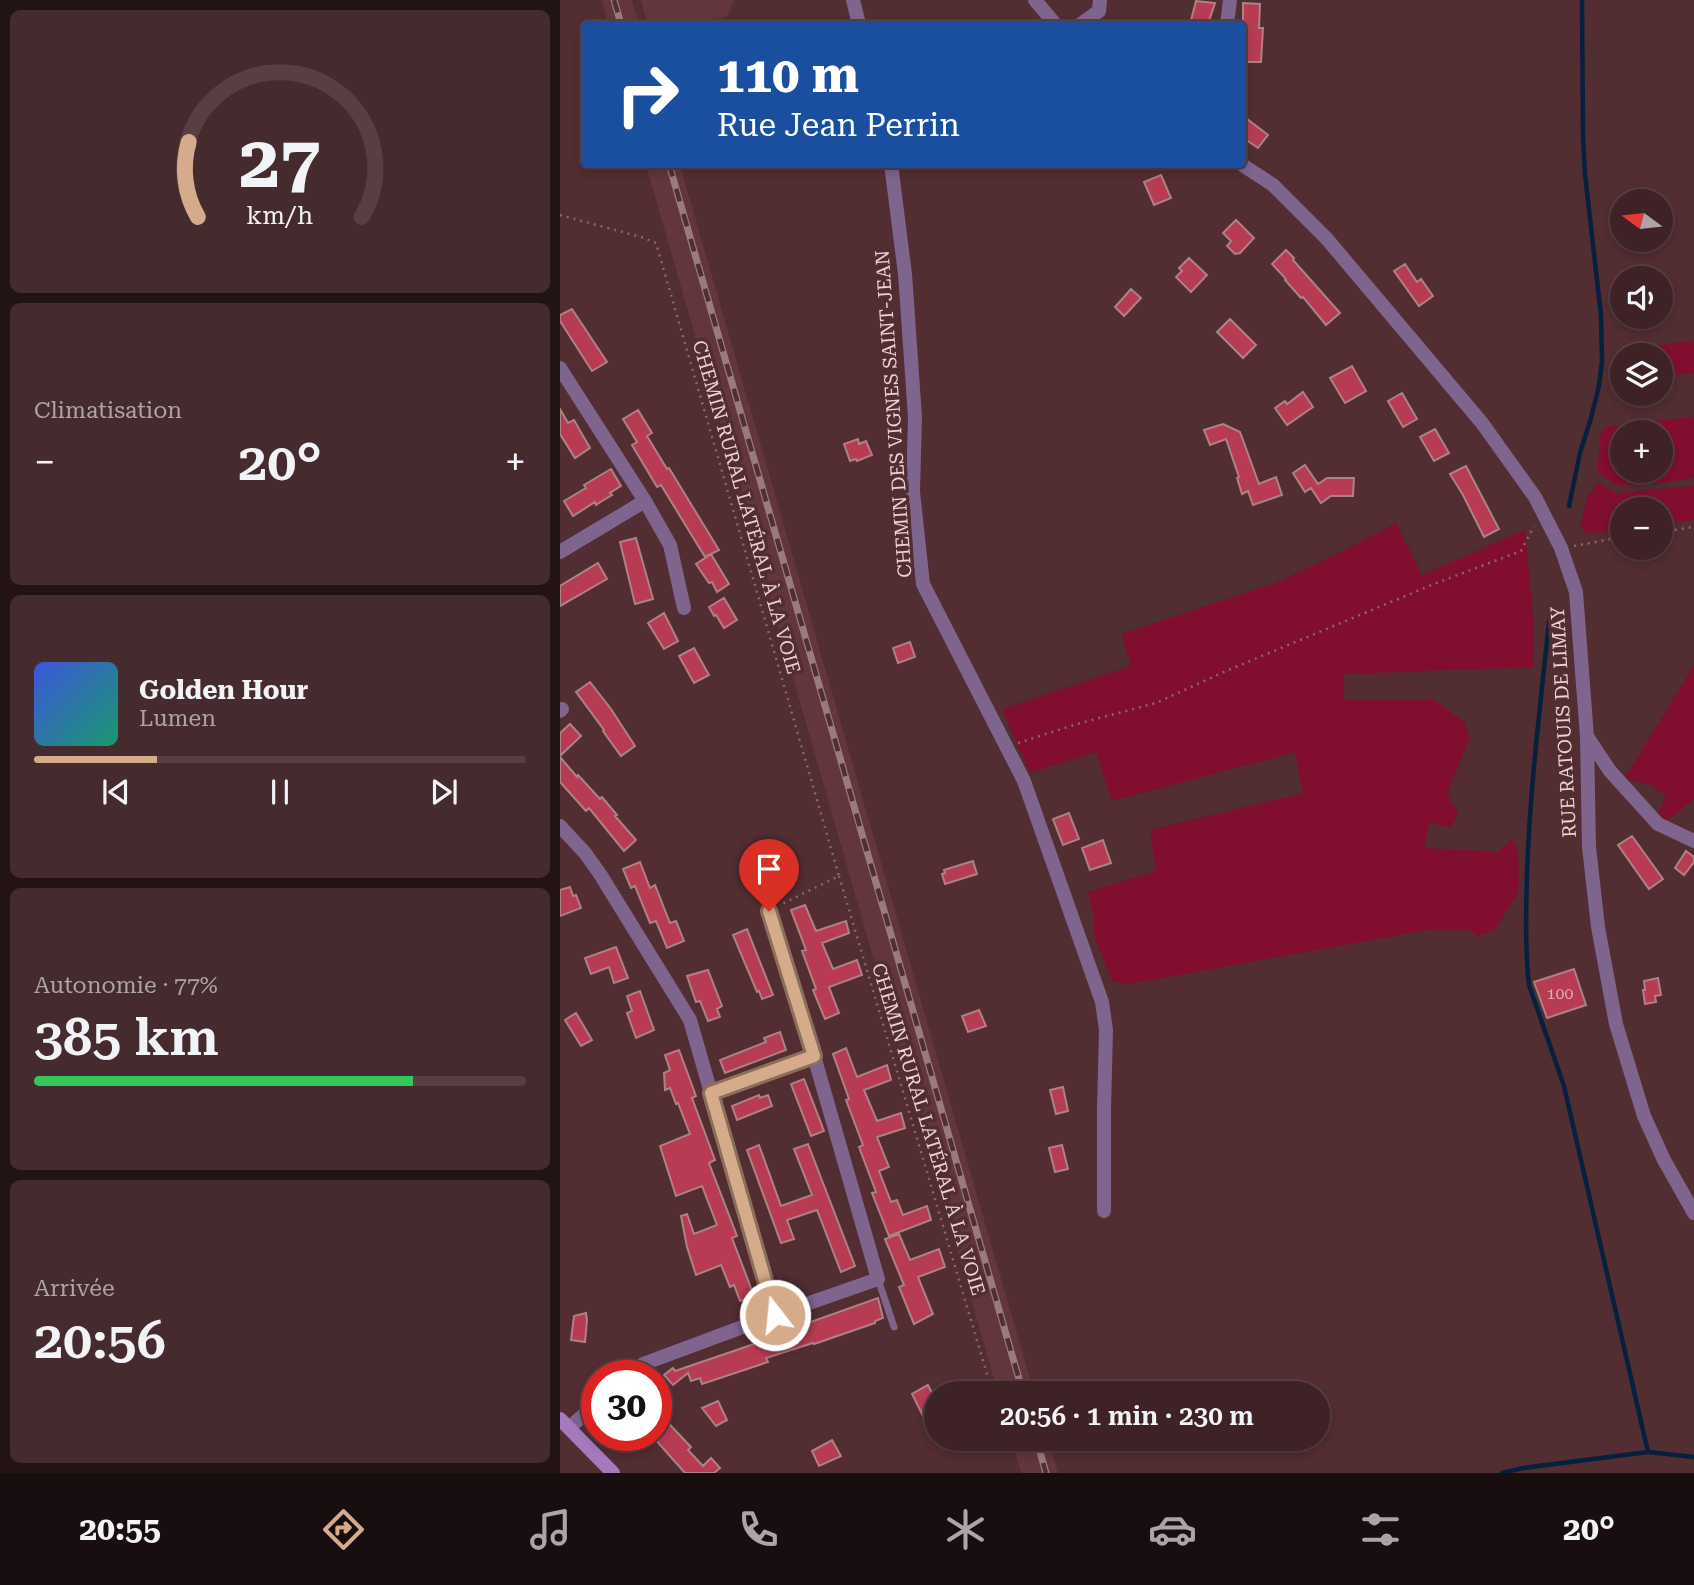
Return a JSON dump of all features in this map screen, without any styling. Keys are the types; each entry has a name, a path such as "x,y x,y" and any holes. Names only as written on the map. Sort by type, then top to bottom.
{"main road":[{"path":"564,1423 613,1473"}],"street":[{"path":"853,0 858,21"},
{"path":"1035,0 1052,21"},
{"path":"1085,21 1099,10 1100,0"},
{"path":"1227,21 1230,0"},
{"name":"RUE RATOUIS DE LIMAY","path":"1246,167 1273,185 1327,239 1482,423 1535,498 1561,548 1576,592 1587,737 1589,847 1598,927 1616,1024 1644,1116 1664,1160 1694,1213"},
{"name":"CHEMIN DES VIGNES SAINT-JEAN","path":"891,168 906,287 915,417 913,492 923,584 1024,781 1102,1002 1106,1030 1104,1211"},
{"path":"560,368 670,545 684,608"},
{"path":"560,552 645,501"},
{"path":"1587,737 1610,771 1658,824 1694,841"},
{"path":"560,826 600,873 690,1020 775,1315"},
{"path":"654,1360 878,1279 769,911"},
{"path":"711,1093 814,1056"},
{"path":"564,1423 581,1413"}],"lane":[{"path":"878,1279 894,1327"}],"path":[{"name":"CHEMIN RURAL LATÉRAL À LA VOIE","path":"560,215 656,243 839,876 989,1381"},
{"path":"1006,746 1156,703 1434,584 1521,551 1542,511"},
{"path":"1673,530 1694,527"},
{"path":"1561,548 1610,539"},
{"path":"769,911 839,876"}],"shaded area":[{"path":"602,0 632,0 638,21 607,21"},
{"path":"641,0 734,0 728,16 706,21 646,21"},
{"path":"647,168 681,168 1031,1381 995,1381"},
{"path":"1694,341 1694,373 1673,376 1673,343"},
{"path":"1694,417 1694,478 1673,481 1673,420 1665,420"},
{"path":"1610,426 1610,481 1597,472 1601,432"},
{"path":"1597,482 1616,493 1694,486 1694,520 1673,523 1673,497 1610,497 1610,531 1587,534 1580,526 1587,498"},
{"path":"1613,483 1660,483 1653,484"},
{"path":"1396,523 1422,575 1525,530 1534,627 1534,667 1344,674 1343,700 1435,700 1464,722 1470,737 1447,794 1459,814 1450,828 1430,822 1424,848 1498,852 1511,839 1518,850 1518,892 1495,930 1477,936 1470,929 1432,929 1129,984 1113,982 1094,936 1094,918 1088,892 1156,871 1150,830 1303,793 1295,752 1112,801 1096,752 1030,773 1002,709 1131,666 1122,634 1273,584"},
{"path":"1694,665 1694,799 1668,820 1657,815 1666,796 1652,786 1625,778"},
{"path":"1015,1451 1052,1451 1058,1473 1021,1473"}],"building":[{"path":"1196,1 1215,3 1209,21 1191,21"},
{"path":"1243,3 1260,4 1259,28 1263,28 1261,62 1246,62 1246,21 1243,21"},
{"path":"1246,118 1268,135 1258,148 1246,140"},
{"path":"1161,175 1171,198 1154,205 1144,182"},
{"path":"1236,220 1254,238 1240,253 1235,254 1227,246 1231,241 1223,233"},
{"path":"1286,250 1340,313 1326,325 1272,264"},
{"path":"1189,258 1207,275 1191,292 1176,277 1182,271 1179,268"},
{"path":"1405,264 1417,282 1421,279 1433,296 1419,306 1394,271"},
{"path":"1131,289 1141,298 1124,316 1115,307"},
{"path":"572,309 607,362 592,371 560,321 560,315"},
{"path":"1230,319 1256,345 1243,358 1217,332"},
{"path":"1352,366 1366,391 1345,403 1330,378"},
{"path":"1303,392 1313,407 1287,425 1275,408 1285,401 1287,404"},
{"path":"1402,393 1417,419 1403,427 1388,401"},
{"path":"560,409 568,423 574,420 590,448 575,458 560,434"},
{"path":"638,410 652,433 647,436 719,550 705,557 661,485 657,487 632,445 637,442 623,419"},
{"path":"1223,424 1240,432 1259,484 1276,477 1282,495 1253,505 1248,491 1242,494 1226,439 1210,445 1204,430"},
{"path":"1435,429 1449,453 1434,461 1420,437"},
{"path":"858,439 859,444 866,441 872,455 850,461 844,444"},
{"path":"1305,465 1318,484 1327,478 1354,478 1353,496 1331,496 1321,503 1311,488 1305,492 1293,473"},
{"path":"1466,466 1499,529 1484,537 1450,474"},
{"path":"611,469 621,486 596,505 595,502 573,516 564,501"},
{"path":"636,538 653,599 635,604 620,542"},
{"path":"711,554 729,584 717,592 696,564"},
{"path":"598,563 607,579 560,606 560,586"},
{"path":"724,598 737,620 724,628 709,607"},
{"path":"664,613 678,641 664,649 648,623"},
{"path":"910,642 915,657 898,663 893,648"},
{"path":"694,648 709,675 694,683 679,656"},
{"path":"590,682 635,746 621,756 576,692"},
{"path":"570,724 581,736 560,756 560,733"},
{"path":"560,757 600,799 602,797 636,840 624,851 589,808 586,811 560,782"},
{"path":"1069,813 1079,839 1063,845 1053,819"},
{"path":"1632,836 1663,879 1649,889 1618,845"},
{"path":"1103,840 1111,863 1090,870 1082,848"},
{"path":"1686,851 1694,857 1694,862 1684,875 1675,868"},
{"path":"973,861 977,874 945,884 942,874 945,873 944,870"},
{"path":"640,862 650,888 655,885 670,923 676,921 684,941 667,948 656,921 650,923 635,886 631,888 623,869"},
{"path":"570,887 581,908 560,916 560,890"},
{"path":"805,905 816,931 846,921 849,933 822,943 833,969 857,960 862,975 829,987 839,1013 825,1019 813,990 816,989 802,951 806,950 791,910"},
{"path":"747,929 773,995 762,999 733,935"},
{"path":"616,947 628,978 614,983 609,967 591,974 585,958"},
{"path":"1574,969 1586,1005 1547,1018 1534,982"},
{"path":"708,970 722,1006 717,1009 720,1017 708,1021 700,1001 696,1002 687,976"},
{"path":"1658,978 1661,995 1655,996 1656,1002 1645,1004 1644,981"},
{"path":"640,991 654,1030 636,1038 627,1013 632,1011 627,996"},
{"path":"979,1010 986,1026 968,1032 962,1016"},
{"path":"576,1013 592,1040 581,1046 565,1020"},
{"path":"780,1032 786,1050 725,1073 720,1060 766,1042 764,1038"},
{"path":"846,1048 857,1077 887,1065 891,1080 864,1090 877,1121 901,1113 905,1128 877,1137 889,1167 879,1171 891,1202 897,1200 903,1215 927,1206 931,1220 889,1236 872,1193 876,1192 859,1147 863,1145 833,1054"},
{"path":"679,1050 696,1096 692,1098 715,1160 709,1163 737,1236 732,1238 754,1296 740,1301 734,1285 730,1287 721,1265 696,1275 681,1216 687,1214 694,1234 717,1225 702,1186 676,1196 660,1146 690,1134 670,1088 665,1090 664,1073 670,1070 665,1055"},
{"path":"804,1079 824,1131 811,1136 791,1084"},
{"path":"1063,1087 1068,1111 1056,1114 1050,1090"},
{"path":"759,1095 760,1098 768,1095 772,1106 737,1120 732,1106"},
{"path":"808,1144 855,1266 841,1272 817,1210 787,1220 794,1239 781,1243 747,1150 759,1145 781,1206 812,1195 794,1149"},
{"path":"1062,1145 1068,1169 1055,1172 1049,1148"},
{"path":"899,1234 910,1260 939,1249 945,1267 918,1277 933,1314 914,1324 899,1287 904,1285 885,1239"},
{"path":"878,1298 883,1318 875,1323 766,1358 768,1362 702,1384 700,1378 691,1381 688,1373 672,1384 673,1368 675,1371"},
{"path":"586,1313 585,1342 571,1340 574,1316"},
{"path":"924,1387 924,1416 923,1416 912,1394"},
{"path":"718,1401 727,1420 716,1426 702,1408"},
{"path":"672,1427 691,1447 688,1450 703,1466 711,1458 720,1468 714,1473 685,1473 665,1451 672,1451"},
{"path":"832,1440 841,1456 819,1466 812,1451"}],"waterway":[{"path":"1569,506 1580,453 1599,386 1602,361 1601,315 1585,174 1582,0"},
{"path":"1550,613 1528,840 1526,929 1529,985 1564,1086 1648,1452"},
{"path":"1502,1473 1648,1452 1694,1457"}],"railway":[{"path":"614,0 620,21"},
{"path":"670,168 1020,1381"},
{"path":"1040,1451 1046,1473"}],"route":[{"path":"769,911 814,1056 711,1093 775,1315"}]}
